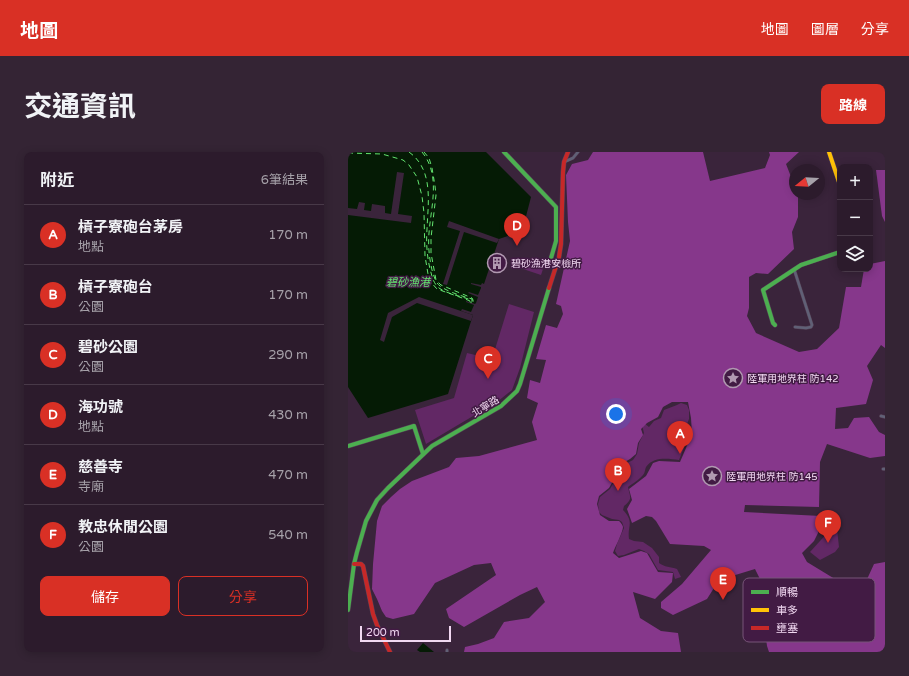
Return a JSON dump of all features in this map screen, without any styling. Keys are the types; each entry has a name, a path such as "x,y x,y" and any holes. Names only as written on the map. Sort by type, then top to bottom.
{"main road":[{"path":"504,152 556,207 556,241 549,265"},
{"name":"北寧路","path":"348,610 354,564 366,521 384,491 438,442 501,406 519,388 561,251 563,172 564,162 568,152"},
{"path":"829,152 837,176"},
{"path":"775,325 773,323 763,290 800,265 837,253"},
{"path":"348,446 414,426 423,454"},
{"path":"354,564 361,564 363,566 374,619 389,650"}],"street":[{"path":"564,162 573,158 578,152"},
{"path":"794,270 812,324 811,327 808,328 795,327"},
{"path":"881,416 885,417"}],"shaded area":[{"path":"593,152 703,152 710,181 765,168 770,155 769,152 799,152 786,164 789,172 789,200 798,200 798,217 792,232 794,249 768,274 756,273 749,277 749,308 747,316 756,333 799,352 817,349 839,328 846,287 861,287 864,272 873,272 873,263 885,261 885,348 881,345 867,366 873,380 866,404 836,408 835,429 848,428 854,418 869,417 879,432 885,435 885,456 870,458 827,444 820,462 819,507 745,505 744,512 821,516 818,533 814,541 802,553 807,562 833,578 760,578 755,569 719,580 707,599 673,615 661,608 661,602 682,584 711,550 704,546 670,544 652,517 646,516 632,523 627,509 632,500 629,489 646,476 653,463 659,461 680,462 692,434 688,402 672,402 663,407 658,417 647,423 641,429 643,435 638,443 636,454 618,466 617,474 609,488 599,496 597,504 600,515 609,521 619,521 623,527 613,553 619,558 641,551 647,553 658,572 673,573 672,582 655,599 633,592 640,618 661,631 678,633 681,652 464,652 465,647 494,638 504,622 529,618 545,602 537,587 464,627 449,618 446,609 496,575 491,563 474,565 435,583 414,614 393,619 386,617 372,589 377,521 382,506 391,497 412,481 449,467 456,458 479,456 537,440 532,422 538,403 527,398 530,380 540,383 546,360 536,359 546,325 557,328 563,314 561,306 556,304 570,241 566,175 572,164 588,160"},
{"path":"876,170 885,170 885,222 882,216"},
{"path":"526,260 544,266 541,275 523,269"},
{"path":"509,304 534,312 520,368 512,390 497,402 426,444 415,410 454,398 467,353 492,359"},
{"path":"681,403 687,405 689,410 689,419 685,429 686,443 679,460 662,459 653,461 649,464 641,477 628,487 630,500 624,506 623,510 627,514 630,521 629,539 643,542 652,548 659,557 659,563 677,569 681,577 675,579 673,572 658,570 649,554 644,551 639,549 618,556 615,551 624,528 622,522 602,515 599,512 598,504 600,497 610,489 619,473 619,467 633,460 637,454 639,443 644,433 642,425 634,415 649,427 654,421 661,418 664,410"},
{"path":"837,529 839,547 835,552 820,560 810,552 830,530"},
{"path":"885,562 885,652 769,652 766,642 875,642 875,578 868,578 874,564"}],"water":[{"name":"碧砂漁港","path":"348,152 486,152 531,197 523,228 517,233 499,239 484,284 482,283 481,285 471,283 481,288 478,295 468,293 478,297 475,304 466,301 474,305 471,312 462,309 461,311 473,315 448,394 368,418 348,387 348,215 411,223 412,216 398,214 404,173 397,172 391,214 385,213 385,206 372,204 371,211 364,210 365,203 359,202 357,209 348,208"},
{"path":"423,643 434,652 420,652 417,650"}],"pier":[{"path":"449,221 499,239 497,243 464,232 447,285 443,284 460,231 447,227"},
{"path":"419,297 473,315 471,321 417,303 392,317 384,342 380,340 388,313"}],"ferry route":[{"path":"409,152 417,159 426,177 428,188 427,249 429,264 435,284 442,290 471,300 471,303"},
{"path":"422,152 428,161 433,181 429,251 434,277 440,286 451,292 472,299 472,303"},
{"path":"424,152 429,158 432,168 436,195 431,238 431,253 436,280 441,285 472,298 473,304"},
{"path":"348,153 382,154 403,160 409,165 417,177 422,196 425,256 429,280 437,289 470,301 469,302"}],"traffic: fast":[{"path":"504,152 556,207 556,241 549,265"},
{"path":"775,325 773,323 763,290 801,265 837,253"},
{"path":"348,610 357,552 366,521 377,500 432,446 501,406 517,391 549,288"},
{"path":"348,446 414,426 423,454"}],"traffic: slow":[{"path":"829,152 837,176"}],"traffic: jam":[{"path":"549,288 559,257 561,244 563,172 564,162 568,152"},
{"path":"354,564 361,564 363,566 373,614 390,652"}],"place":[{"name":"海功號","path":"517,246"},
{"name":"碧砂漁港安檢所","path":"497,263"},
{"name":"陸軍用地界柱 防142","path":"733,378"},
{"name":"碧砂公園","path":"488,379"},
{"name":"槓子寮砲台茅房","path":"680,454"},
{"name":"陸軍用地界柱 防145","path":"712,476"},
{"name":"槓子寮砲台","path":"618,491"},
{"name":"教忠休閒公園","path":"828,543"},
{"name":"慈善寺","path":"723,600"}]}
